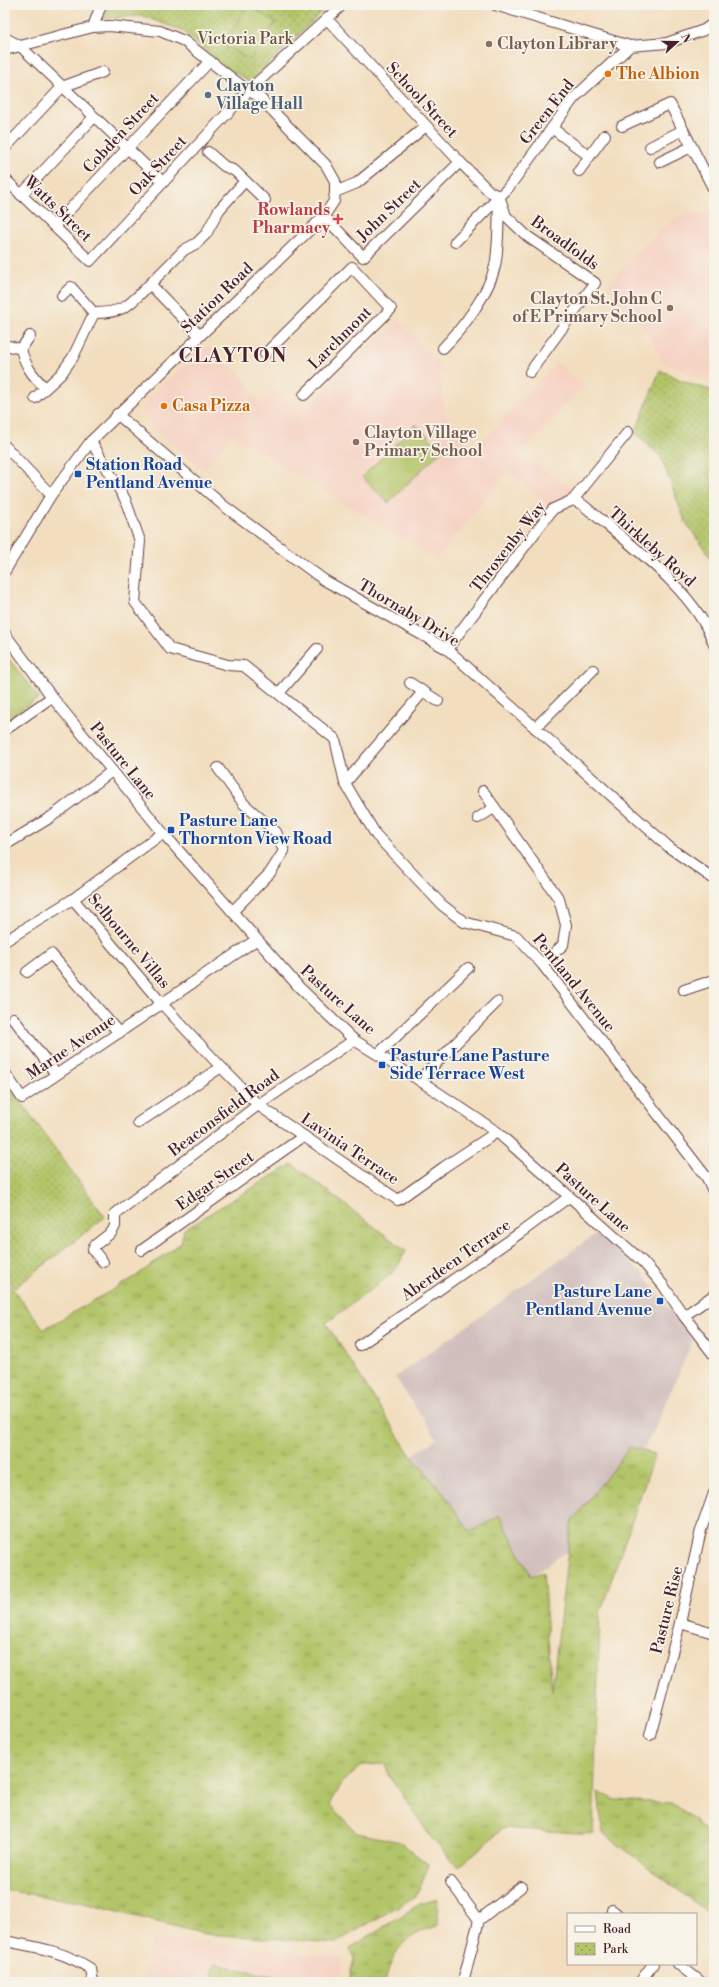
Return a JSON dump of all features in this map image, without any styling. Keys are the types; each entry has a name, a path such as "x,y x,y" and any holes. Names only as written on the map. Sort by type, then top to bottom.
{"street":[{"path":"93,26 101,5"},
{"name":"Oak Street","path":"90,261 248,91 342,5"},
{"path":"496,5 630,46 667,43 704,30 714,23"},
{"name":"School Street","path":"327,19 460,162 490,192 499,196"},
{"path":"5,50 93,26 160,31 184,41 248,91 257,95 326,165 335,181 335,192 357,183 426,126"},
{"path":"5,38 20,46 163,182"},
{"name":"Green End","path":"455,242 508,188 574,98 630,46"},
{"name":"Cobden Street","path":"54,226 210,60"},
{"path":"5,148 62,87 102,72"},
{"path":"622,126 670,104 712,193"},
{"path":"21,195 94,117"},
{"path":"552,128 589,156"},
{"path":"650,147 683,130"},
{"path":"578,171 604,135"},
{"path":"660,162 691,147"},
{"path":"208,152 224,166 235,171 265,200"},
{"name":"John Street","path":"324,216 363,257 460,162"},
{"name":"Watts Street","path":"5,179 90,261"},
{"path":"94,313 120,311 130,304 184,250 197,243 206,234 219,210 245,181"},
{"name":"Station Road","path":"5,571 51,495 91,441 117,414 324,216 334,201 335,192"},
{"path":"443,348 455,336 487,290 495,265 499,196"},
{"name":"Broadfolds","path":"499,196 506,216 527,236 595,283 530,372"},
{"path":"265,354 363,257"},
{"name":"Larchmont","path":"304,395 391,309 352,267"},
{"path":"150,284 200,336"},
{"path":"62,296 71,288 94,313"},
{"path":"35,398 61,374 73,357 94,313"},
{"path":"30,336 21,349 24,361 32,375 45,388"},
{"path":"9,346 21,349"},
{"name":"Thornaby Drive","path":"117,414 224,506 324,580 447,649 670,848 714,879"},
{"name":"Throxenby Way","path":"447,649 553,509 573,500 628,432"},
{"name":"Pentland Avenue","path":"91,441 125,499 140,542 135,602 170,649 228,665 244,666 335,739 345,783 376,835 442,905 464,922 516,936 542,964 707,1178 714,1193"},
{"path":"5,446 51,495"},
{"name":"Thirkleby Royd","path":"573,500 583,505 671,580 694,607 712,637 714,645"},
{"name":"Pasture Lane","path":"5,634 52,697 163,833 298,987 354,1040 419,1080 497,1132 643,1262 664,1285 684,1316 714,1355"},
{"path":"279,693 317,649"},
{"path":"535,728 592,670"},
{"path":"410,683 438,701"},
{"path":"345,783 424,692"},
{"path":"5,730 52,697"},
{"path":"218,768 244,804 276,832 284,851 270,873 232,912"},
{"path":"5,845 51,817 112,771"},
{"path":"483,791 559,899 566,925 563,945 542,964"},
{"path":"478,818 494,808"},
{"path":"5,941 73,899 163,833"},
{"name":"Selbourne Villas","path":"73,899 162,1004 221,1067"},
{"name":"Marne Avenue","path":"5,1073 22,1098 256,940"},
{"path":"27,972 52,954 119,1033"},
{"path":"378,1054 468,968"},
{"path":"684,990 714,980"},
{"path":"419,1080 497,1002"},
{"path":"13,1018 56,1074"},
{"name":"Beaconsfield Road","path":"103,1262 93,1250 94,1246 112,1232 115,1226 115,1214 258,1105 354,1040"},
{"path":"138,1123 221,1067"},
{"name":"Lavinia Terrace","path":"221,1067 258,1105 398,1200 497,1132"},
{"name":"Edgar Street","path":"142,1250 304,1136"},
{"name":"Aberdeen Terrace","path":"360,1345 520,1234 569,1197"},
{"path":"684,1316 714,1295"},
{"name":"Pasture Rise","path":"650,1735 680,1623 701,1530 714,1493"},
{"path":"680,1623 714,1633"},
{"path":"451,1882 479,1920"},
{"path":"463,1982 479,1920 521,1887"},
{"path":"5,1941 47,1949 74,1958 91,1969 93,1982"},
{"path":"640,1982 652,1965"},
{"path":"679,1965 701,1982"}],"shaded area":[{"name":"Clayton St. John C of E Primary School","path":"697,212 714,217 714,384 662,361 646,330 607,285 630,259 659,231 680,215"},
{"name":"Clayton Village Primary School","path":"397,319 439,365 445,415 474,449 557,363 584,385 518,456 580,492 553,509 508,471 437,559 232,435 274,390 301,414"},
{"path":"208,346 219,357 234,368 248,383 260,404 231,435 205,470 155,431 140,411 159,388"},
{"path":"597,1233 644,1275 693,1340 654,1430 595,1532 531,1576 500,1516 470,1532 441,1490 411,1456 437,1439 395,1377"},
{"path":"151,1937 343,1957 341,1982 146,1982"}],"green space":[{"name":"Victoria Park","path":"99,5 329,5 250,82 220,64 183,31 143,16 92,19"},
{"path":"248,5 276,22 250,60 224,45"},
{"path":"660,370 690,384 714,391 714,563 685,521 661,457 635,433"},
{"path":"416,424 442,450 388,503 362,477"},
{"path":"5,654 39,698 5,720"},
{"path":"5,1080 105,1217 15,1288 5,1275"},
{"path":"292,1164 406,1251 395,1271 326,1323 411,1456 441,1490 470,1532 500,1516 531,1576 543,1572 552,1691 571,1523 630,1447 655,1454 600,1613 593,1834 502,1828 496,1835 458,1867 430,1836 389,1775 385,1764 363,1765 342,1783 330,1805 357,1833 400,1842 429,1865 416,1896 335,1943 205,1934 79,1902 5,1890 5,1279 44,1329 135,1277 181,1243 184,1229"},
{"path":"598,1792 615,1800 671,1803 694,1819 714,1842 714,1917 603,1833"},
{"path":"438,1899 437,1926 416,1934 402,1945 392,1961 385,1982 349,1982 354,1959 350,1948 420,1904"},
{"path":"214,1964 300,1982 210,1982"}],"place":[{"name":"Clayton Library","path":"489,44"},
{"name":"The Albion","path":"608,74"},
{"name":"Clayton Village Hall","path":"208,95"},
{"name":"Rowlands Pharmacy","path":"338,219"},
{"name":"Clayton St. John C of E Primary School","path":"670,308"},
{"name":"Casa Pizza","path":"164,406"},
{"name":"Clayton Village Primary School","path":"356,442"},
{"name":"Station Road Pentland Avenue","path":"78,474"},
{"name":"Pasture Lane Thornton View Road","path":"171,830"},
{"name":"Pasture Lane Pasture Side Terrace West","path":"382,1065"},
{"name":"Pasture Lane Pentland Avenue","path":"660,1301"}],"district":[{"name":"CLAYTON","path":"233,356"}]}
